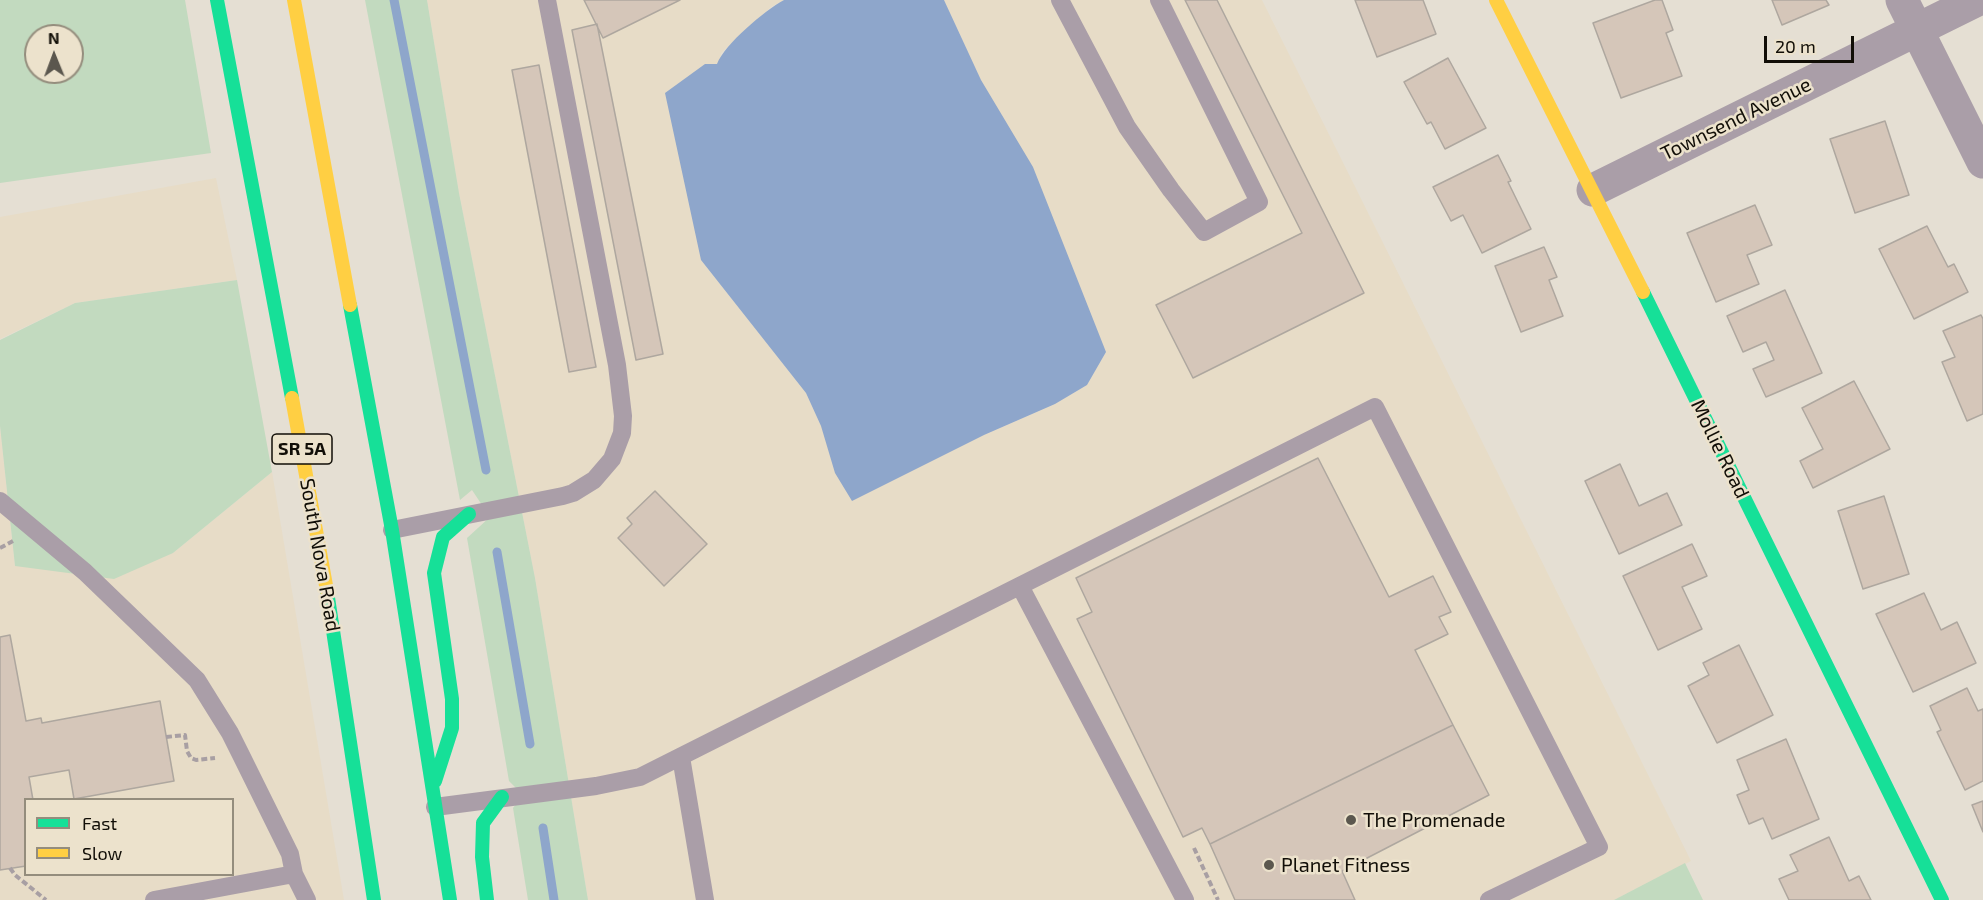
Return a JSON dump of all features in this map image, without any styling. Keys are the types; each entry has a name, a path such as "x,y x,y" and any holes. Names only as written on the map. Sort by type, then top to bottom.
{"main road":[{"name":"South Nova Road","path":"217,0 320,546 374,900"},
{"path":"294,0 392,530 450,900"},
{"name":"Mollie Road","path":"1496,0 1593,190 1942,900"},
{"path":"432,788 452,728 452,699 434,573 444,537 469,514"},
{"path":"487,900 482,857 483,823 502,797"}],"street":[{"path":"1902,0 1983,162"},
{"name":"Townsend Avenue","path":"1593,190 1977,0"}],"lane":[{"path":"392,530 573,493 594,480 612,459 622,433 623,416 616,365 547,0"},
{"path":"1060,0 1127,127 1204,232 1259,202 1159,0"},
{"path":"435,807 596,786 640,777 1376,406 1599,846 1489,900"},
{"path":"0,501 85,572 197,680 241,754 290,855 294,874 307,900"},
{"path":"1020,586 1185,900"},
{"path":"681,757 705,900"},
{"path":"154,900 294,874"}],"path":[{"path":"166,737 185,735 188,755 195,760 241,754"},
{"path":"1194,848 1218,900"},
{"path":"10,868 15,875 46,900"}],"shaded area":[{"path":"427,0 784,0 771,7 721,53 701,260 806,393 821,426 984,435 1055,404 1087,385 1106,352 944,0 1262,0 1691,861 1614,900 588,900 535,578 459,193"},
{"path":"216,178 237,280 75,303 0,339 0,217"},
{"path":"0,426 15,566 173,553 272,472 344,900 0,900"}],"green space":[{"path":"0,0 185,0 211,153 0,183"},
{"path":"365,0 427,0 459,193 535,578 588,900 528,900 513,808 523,795 509,781 467,538 490,517 472,490 460,500"},
{"path":"237,280 272,472 173,553 114,579 15,566 0,426 0,340 75,303"},
{"path":"1685,863 1703,900 1614,900"}],"water":[{"path":"784,0 944,0 981,80 1033,167 1106,352 1087,385 1055,404 984,435 852,501 835,473 821,426 806,393 701,260 665,93 705,64 717,64 728,47 746,29"}],"building":[{"path":"584,0 680,0 603,38"},
{"path":"1185,0 1217,0 1364,293 1193,378 1156,305 1302,233"},
{"path":"1355,0 1423,0 1436,34 1377,57"},
{"path":"1655,0 1662,0 1673,30 1666,33 1682,76 1621,98 1593,23"},
{"path":"1772,0 1826,0 1829,5 1782,25"},
{"path":"597,24 663,354 636,360 572,30"},
{"path":"1448,58 1486,128 1445,149 1431,122 1427,124 1404,82"},
{"path":"539,65 596,367 569,372 512,70"},
{"path":"1885,121 1909,195 1855,213 1830,139"},
{"path":"1498,155 1511,181 1508,182 1531,229 1482,253 1463,215 1451,221 1433,187"},
{"path":"1755,205 1772,245 1747,255 1759,284 1716,302 1687,233"},
{"path":"1927,226 1948,267 1954,264 1968,292 1914,319 1879,249"},
{"path":"1544,247 1557,277 1549,280 1563,316 1521,332 1495,266"},
{"path":"1785,290 1822,373 1766,397 1753,369 1774,360 1766,342 1743,352 1727,316"},
{"path":"1981,315 1983,319 1983,414 1967,421 1942,362 1955,357 1943,331"},
{"path":"1854,381 1890,449 1813,488 1800,461 1823,449 1802,408"},
{"path":"1318,458 1389,597 1433,576 1451,612 1439,617 1448,634 1415,650 1453,725 1210,844 1202,828 1183,837 1077,619 1092,612 1076,578"},
{"path":"1620,464 1639,506 1667,493 1682,525 1619,554 1585,481"},
{"path":"655,491 707,544 664,586 618,538 632,524 627,518"},
{"path":"1884,496 1909,574 1863,589 1838,511"},
{"path":"1692,544 1707,576 1682,587 1702,629 1658,650 1623,576"},
{"path":"1924,593 1941,630 1957,622 1976,663 1913,692 1876,614"},
{"path":"10,635 26,721 41,718 42,723 160,701 174,781 74,798 69,770 29,777 33,798 24,798 24,866 0,870 0,637"},
{"path":"1739,645 1773,715 1717,743 1688,686 1709,675 1703,663"},
{"path":"1967,688 1978,711 1983,709 1983,781 1965,790 1937,732 1941,730 1930,706"},
{"name":"The Promenade","path":"1453,725 1489,795 1342,871 1355,900 1235,900 1210,844"},
{"path":"1786,739 1819,819 1772,839 1763,818 1749,824 1737,795 1749,790 1737,760"},
{"path":"1983,801 1983,832 1972,805"},
{"path":"1829,837 1849,881 1859,876 1871,900 1789,900 1779,879 1798,871 1790,855"}],"waterway":[{"path":"394,0 486,470"},
{"path":"497,552 530,744"},
{"path":"543,828 554,900"}],"traffic: fast":[{"path":"217,0 292,398"},
{"path":"1643,292 1942,900"},
{"path":"350,305 392,530 450,900"},
{"path":"435,781 452,728 452,699 434,573 443,537 469,514"},
{"path":"327,591 374,900"},
{"path":"487,900 482,857 483,823 502,797"}],"traffic: slow":[{"path":"294,0 350,305"},
{"path":"1496,0 1643,292"},
{"path":"292,398 327,591"}],"place":[{"name":"The Promenade","path":"1351,820"},
{"name":"Planet Fitness","path":"1269,865"}]}
